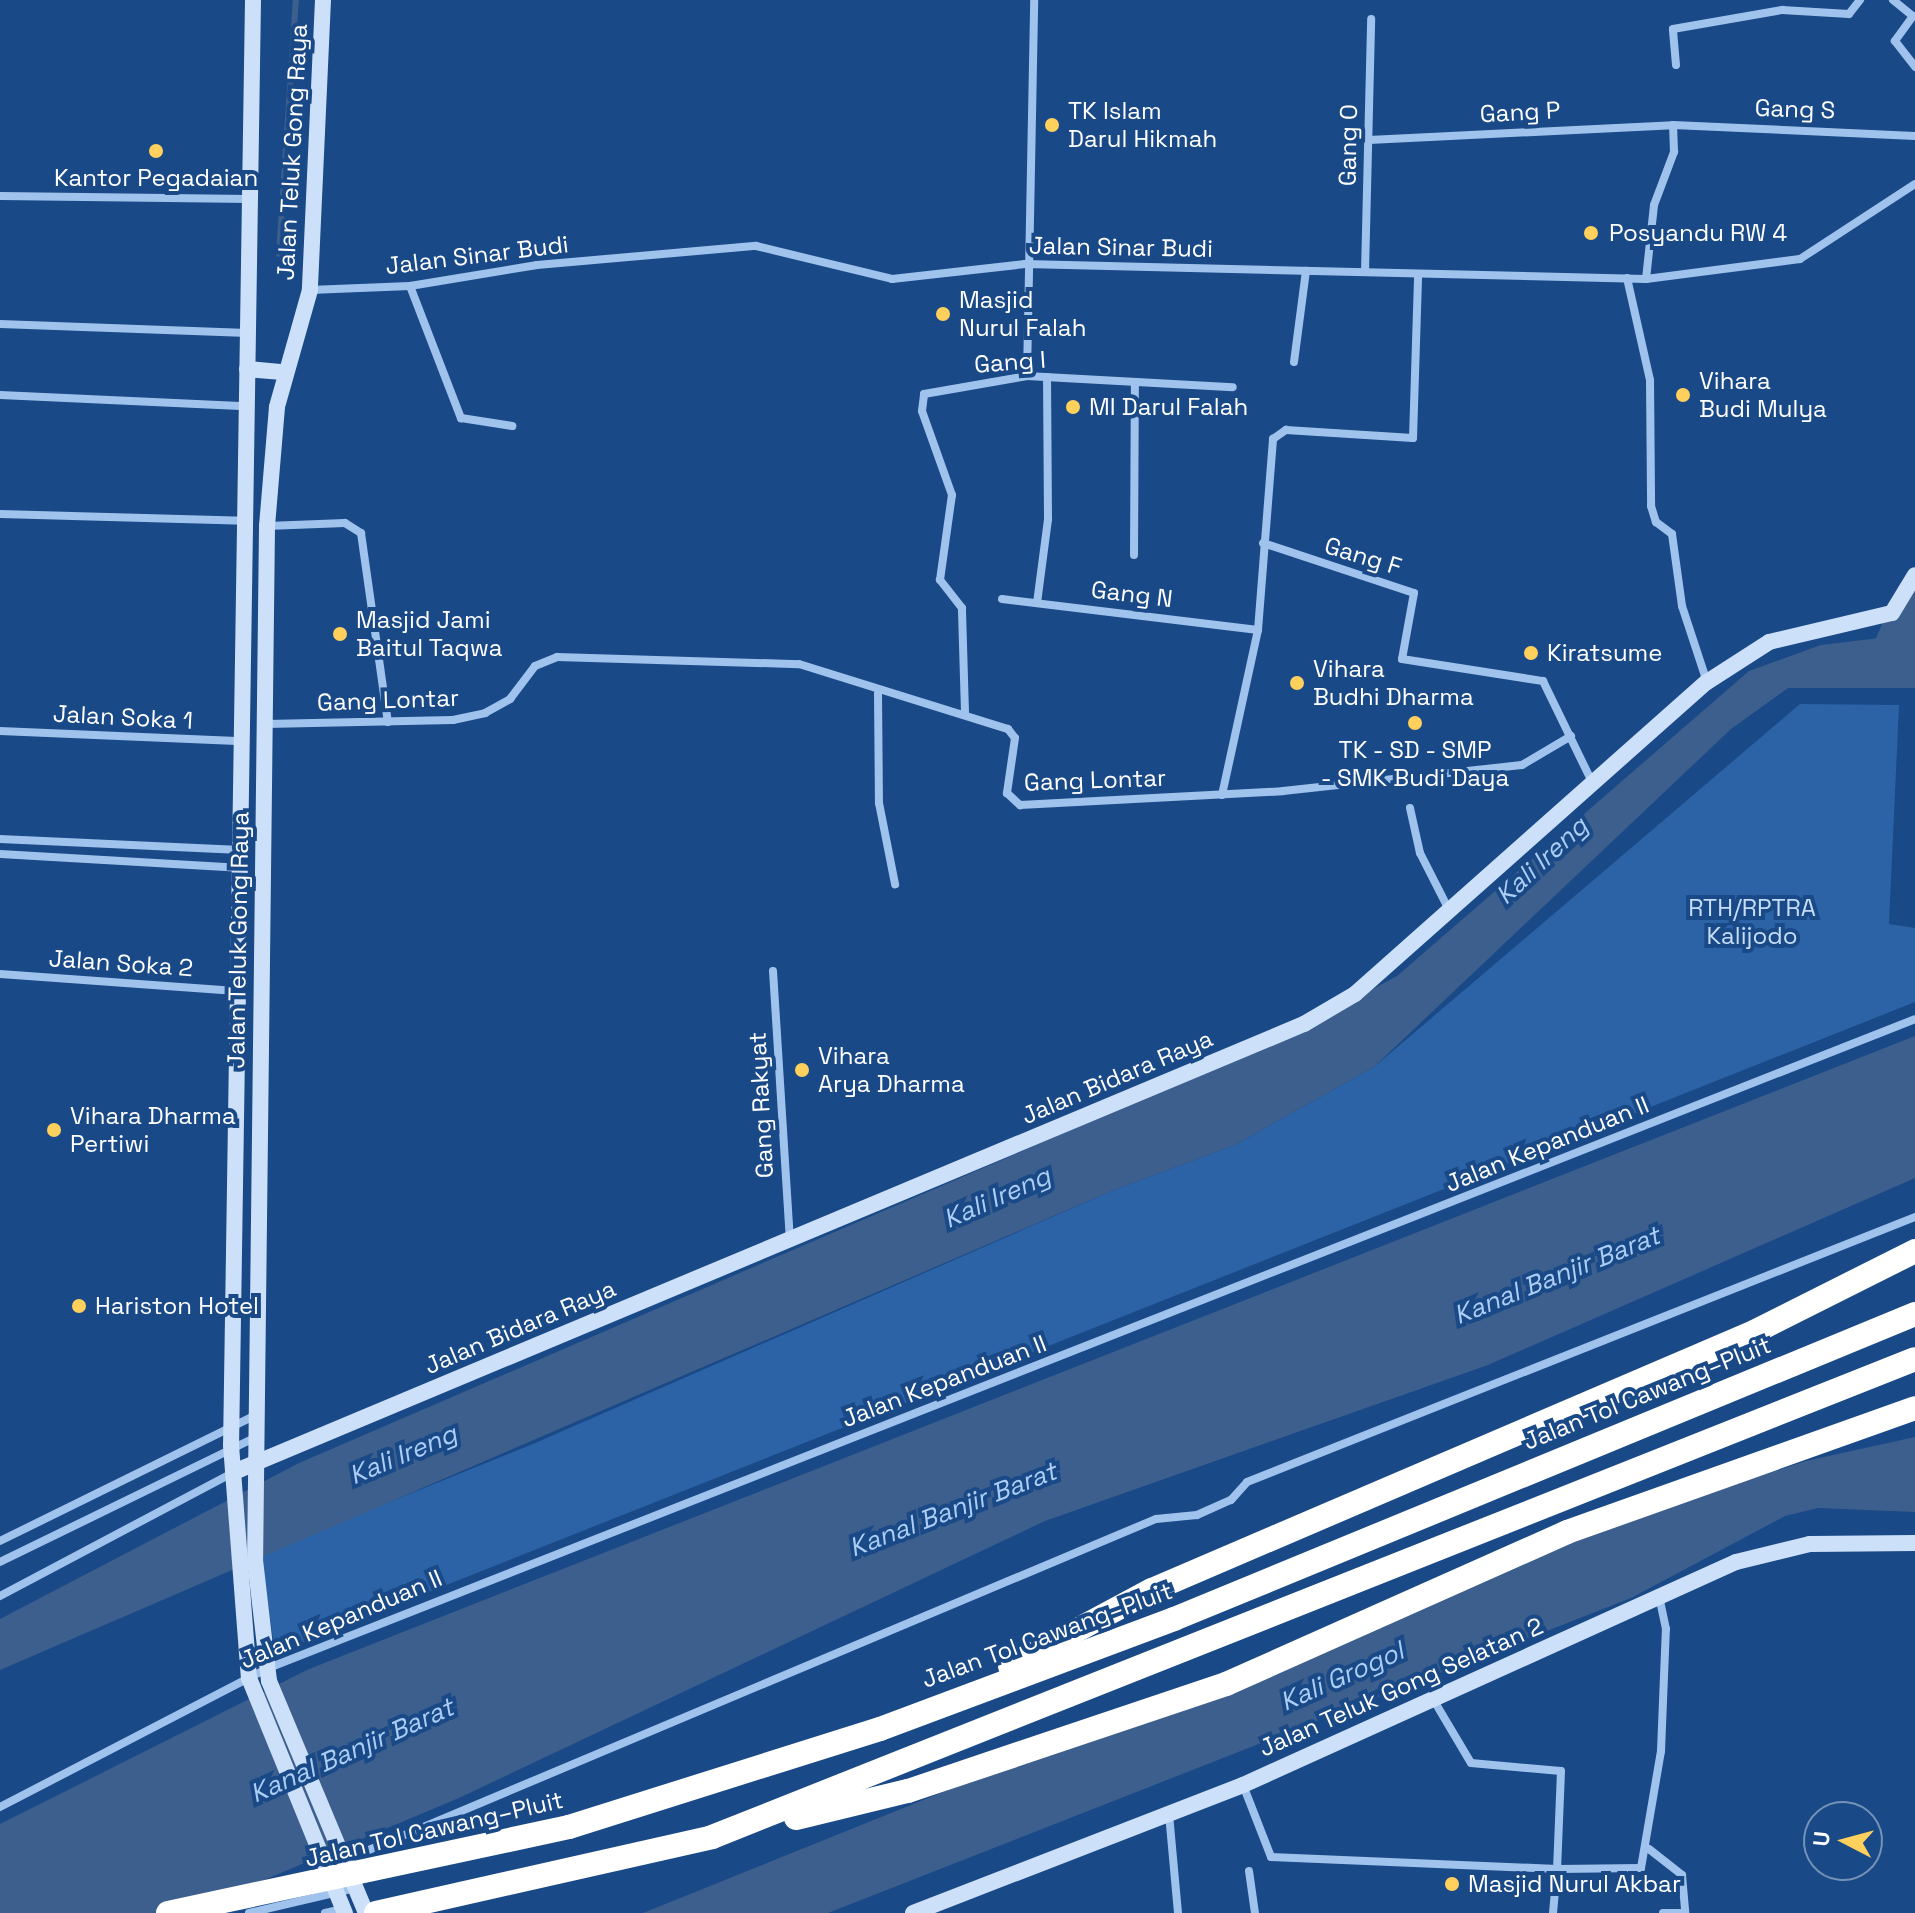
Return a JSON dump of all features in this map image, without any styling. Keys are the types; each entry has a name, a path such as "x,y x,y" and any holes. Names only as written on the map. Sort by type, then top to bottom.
{"highway":[{"path":"934,1707 1152,1590 1754,1332 1915,1251"},
{"name":"Jalan Tol Cawang–Pluit","path":"168,1913 408,1866 653,1805 1174,1619 1915,1314"},
{"path":"712,1837 1915,1359"},
{"path":"365,1904 712,1837 908,1791 1226,1684 1567,1532 1915,1408"}],"main road":[{"name":"Jalan Teluk Gong Raya","path":"253,0 246,406 245,741 231,1445 268,1675 365,1904"},
{"name":"Jalan Teluk Gong Raya","path":"323,0 310,290 283,372 267,526 256,1489 248,1564 252,1685 342,1905"},
{"path":"247,369 283,372"},
{"name":"Jalan Bidara Raya","path":"234,1472 1304,1024 1355,994 1707,682 1769,642 1892,613 1915,575"},
{"path":"239,991 261,992"},
{"name":"Jalan Teluk Gong Selatan 2","path":"913,1913 1243,1785 1659,1596 1770,1549 1915,1543"}],"street":[{"path":"1027,376 1025,264 1034,0"},
{"path":"1676,65 1673,29 1782,10 1849,14 1860,0"},
{"path":"1893,0 1913,16 1895,41 1915,67"},
{"name":"Gang O","path":"1365,272 1371,19"},
{"path":"1646,279 1654,205 1674,152 1673,125"},
{"name":"Gang P","path":"1369,140 1673,125"},
{"name":"Gang S","path":"1673,125 1915,136"},
{"name":"Jalan Sinar Budi","path":"310,290 410,286 537,265 756,246 892,279 1025,264 1646,279 1800,259 1915,184"},
{"path":"0,196 250,199"},
{"path":"1294,362 1306,271"},
{"path":"1418,275 1415,436 1276,434 1263,543 1258,630 1222,795 1522,765 1571,736"},
{"path":"1627,278 1650,380 1650,500 1654,519 1672,538 1682,606 1707,682"},
{"path":"410,286 461,418 512,426"},
{"path":"0,324 248,333"},
{"name":"Gang I","path":"965,712 962,608 940,580 952,495 921,398 1027,376 1233,387"},
{"path":"1037,603 1048,519 1047,377"},
{"path":"1134,555 1135,384"},
{"path":"0,395 246,406"},
{"path":"0,514 245,521"},
{"path":"267,526 345,523 361,533 388,722"},
{"name":"Gang F","path":"1263,543 1414,593 1402,659 1534,676 1543,681 1594,784"},
{"name":"Gang N","path":"1002,599 1258,630"},
{"name":"Gang Lontar","path":"266,724 453,720 499,708 535,666 557,657 799,664 878,693 965,712 1014,734 1007,793 1015,804 1222,795"},
{"path":"878,693 879,803 895,884"},
{"name":"Jalan Soka 1","path":"0,731 245,741"},
{"path":"1410,808 1420,853 1449,910"},
{"path":"0,839 242,850"},
{"path":"0,854 243,868"},
{"name":"Gang Rakyat","path":"773,971 790,1238"},
{"name":"Jalan Soka 2","path":"0,974 239,991"},
{"name":"Jalan Kepanduan II","path":"0,1807 268,1675 1915,1019"},
{"path":"343,1855 1156,1519 1197,1515 1231,1500 1247,1482 1915,1217"},
{"path":"0,1541 256,1415"},
{"path":"0,1562 231,1445 256,1437"},
{"path":"0,1596 234,1472"},
{"path":"75,1506 83,1522"},
{"path":"1243,1785 1271,1857 1557,1869 1641,1868 1649,1849 1661,1751 1666,1629 1659,1596"},
{"path":"1433,1698 1471,1763 1561,1771 1553,1913"},
{"path":"1168,1812 1178,1913"},
{"path":"1649,1849 1682,1875 1683,1913 1663,1913"},
{"path":"1249,1871 1255,1913"},
{"path":"249,1913 365,1904"},
{"path":"325,1913 342,1905 365,1904"}],"green space":[{"name":"RTH/RPTRA Kalijodo","path":"1800,704 1899,705 1889,924 1915,928 1915,1002 275,1653 261,1554 533,1444 1114,1190 1235,1145 1374,1067"}],"water":[{"name":"Kali Ireng","path":"1904,635 1915,638 1915,688 1788,688 1731,729 1374,1067 1235,1145 1114,1190 0,1670 0,1619 299,1463 1273,1043 1397,976 1749,671 1821,645"},
{"name":"Kanal Banjir Barat","path":"1915,1036 1915,1178 1488,1365 1045,1521 459,1798 186,1913 0,1913 0,1824 309,1669"},
{"name":"Kali Grogol","path":"1915,1437 1915,1512 1818,1508 1785,1516 1631,1598 828,1913 643,1913 1598,1528 1806,1461"}],"waterway":[{"path":"279,254 296,0"},
{"path":"1888,658 1915,596"}],"place":[{"name":"TK Islam Darul Hikmah","path":"1052,125"},
{"name":"Kantor Pegadaian","path":"156,151"},
{"name":"Posyandu RW 4","path":"1591,233"},
{"name":"Masjid Nurul Falah","path":"943,314"},
{"name":"Vihara Budi Mulya","path":"1683,395"},
{"name":"MI Darul Falah","path":"1073,407"},
{"name":"Masjid Jami Baitul Taqwa","path":"340,634"},
{"name":"Kiratsume","path":"1531,653"},
{"name":"Vihara Budhi Dharma","path":"1297,683"},
{"name":"TK - SD - SMP - SMK Budi Daya","path":"1415,723"},
{"name":"Vihara Arya Dharma","path":"802,1070"},
{"name":"Vihara Dharma Pertiwi","path":"54,1130"},
{"name":"Hariston Hotel","path":"79,1306"},
{"name":"Masjid Nurul Akbar","path":"1452,1884"}]}
